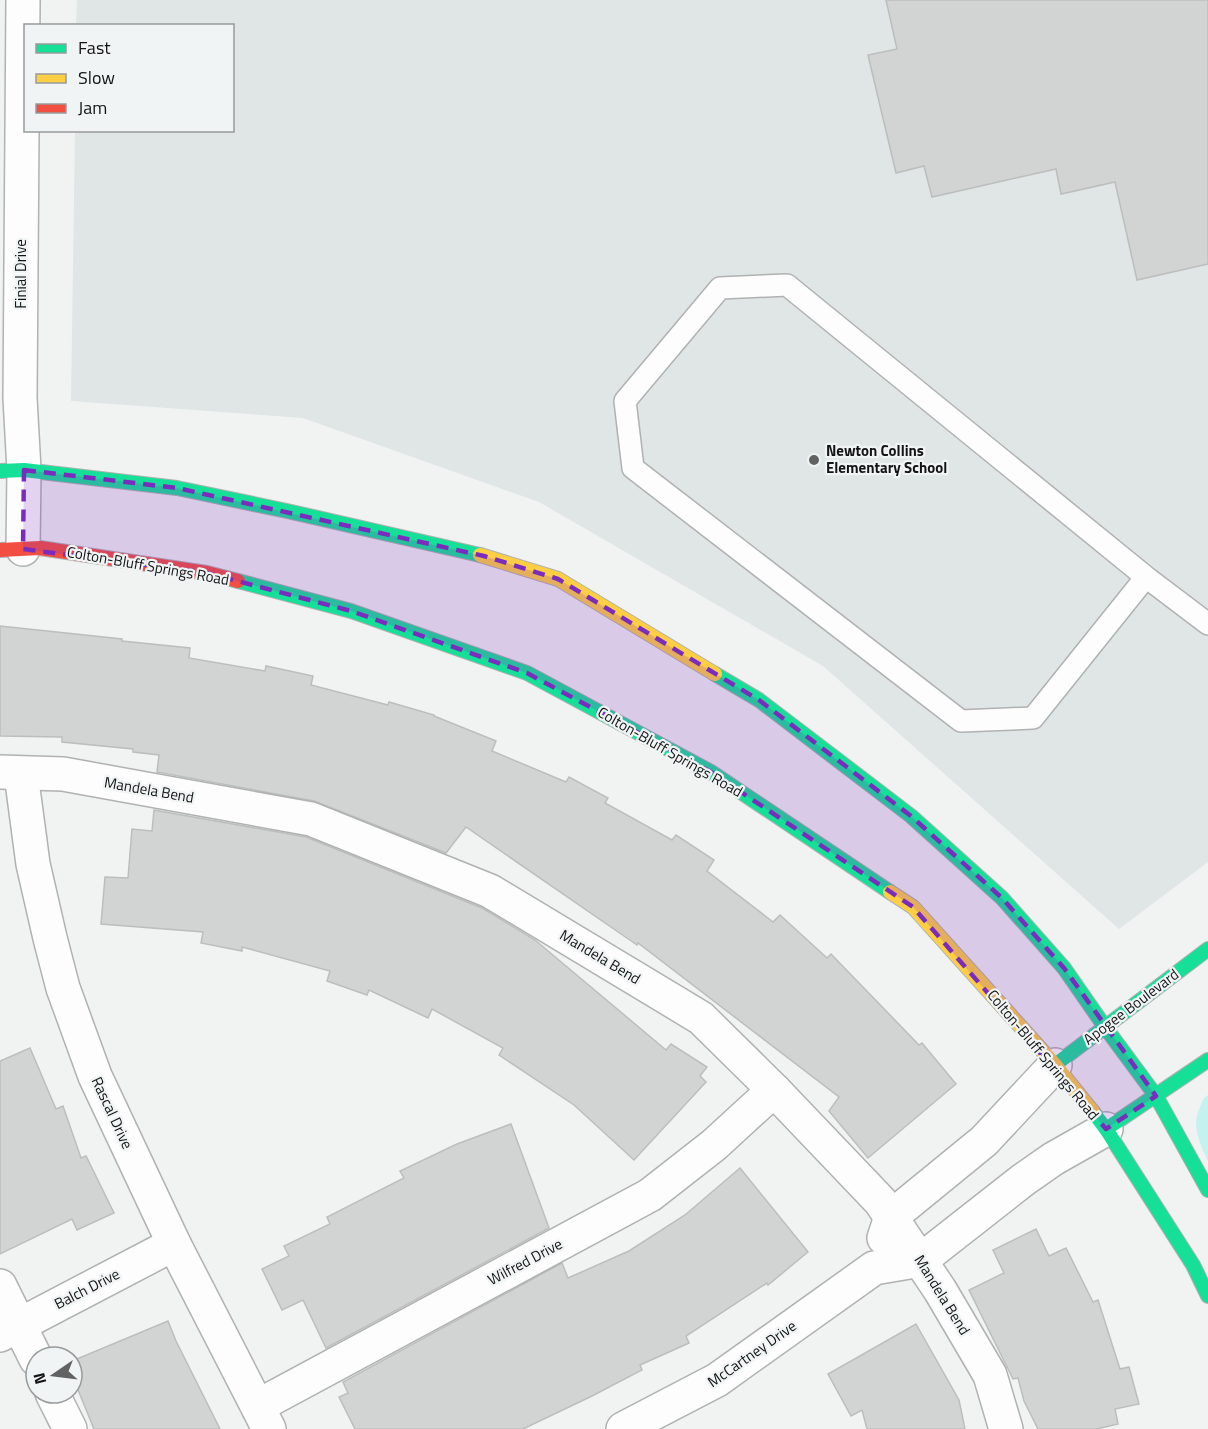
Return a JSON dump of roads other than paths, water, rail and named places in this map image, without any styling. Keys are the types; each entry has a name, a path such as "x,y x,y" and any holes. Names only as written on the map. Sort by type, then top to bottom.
{"street":[{"name":"Finial Drive","path":"11,549 12,471 20,398 23,0"},
{"path":"12,471 81,476 177,488 484,556 558,579 759,700 911,816 1002,898 1064,968 1156,1096 1208,1190"},
{"name":"Colton-Bluff Springs Road","path":"11,549 40,548 207,573 351,611 527,673 711,771 913,907 1055,1065 1106,1129 1192,1265 1208,1296"},
{"name":"Mandela Bend","path":"10,773 63,774 311,819 490,891 701,1018 774,1090 880,1201 921,1260 990,1375 1006,1429"},
{"name":"Rascal Drive","path":"10,773 63,988 95,1076 174,1244 263,1418"},
{"name":"Apogee Boulevard","path":"1055,1065 1208,949"},
{"path":"1106,1129 1208,1060"},
{"path":"874,1268 891,1217 984,1141 1055,1065"},
{"name":"Wilfred Drive","path":"263,1418 650,1195 714,1145 774,1090"},
{"name":"McCartney Drive","path":"623,1429 717,1380 874,1268 921,1260 1023,1180 1053,1159 1106,1129"},
{"name":"Balch Drive","path":"10,1330 174,1244"},
{"path":"0,1286 10,1330 24,1346"},
{"path":"58,1405 70,1429"}],"lane":[{"path":"1146,577 1033,718 960,721 633,468 625,401 720,288 787,285 1146,577 1208,624"}],"place":[{"name":"Newton Collins Elementary School","path":"814,460"}]}
